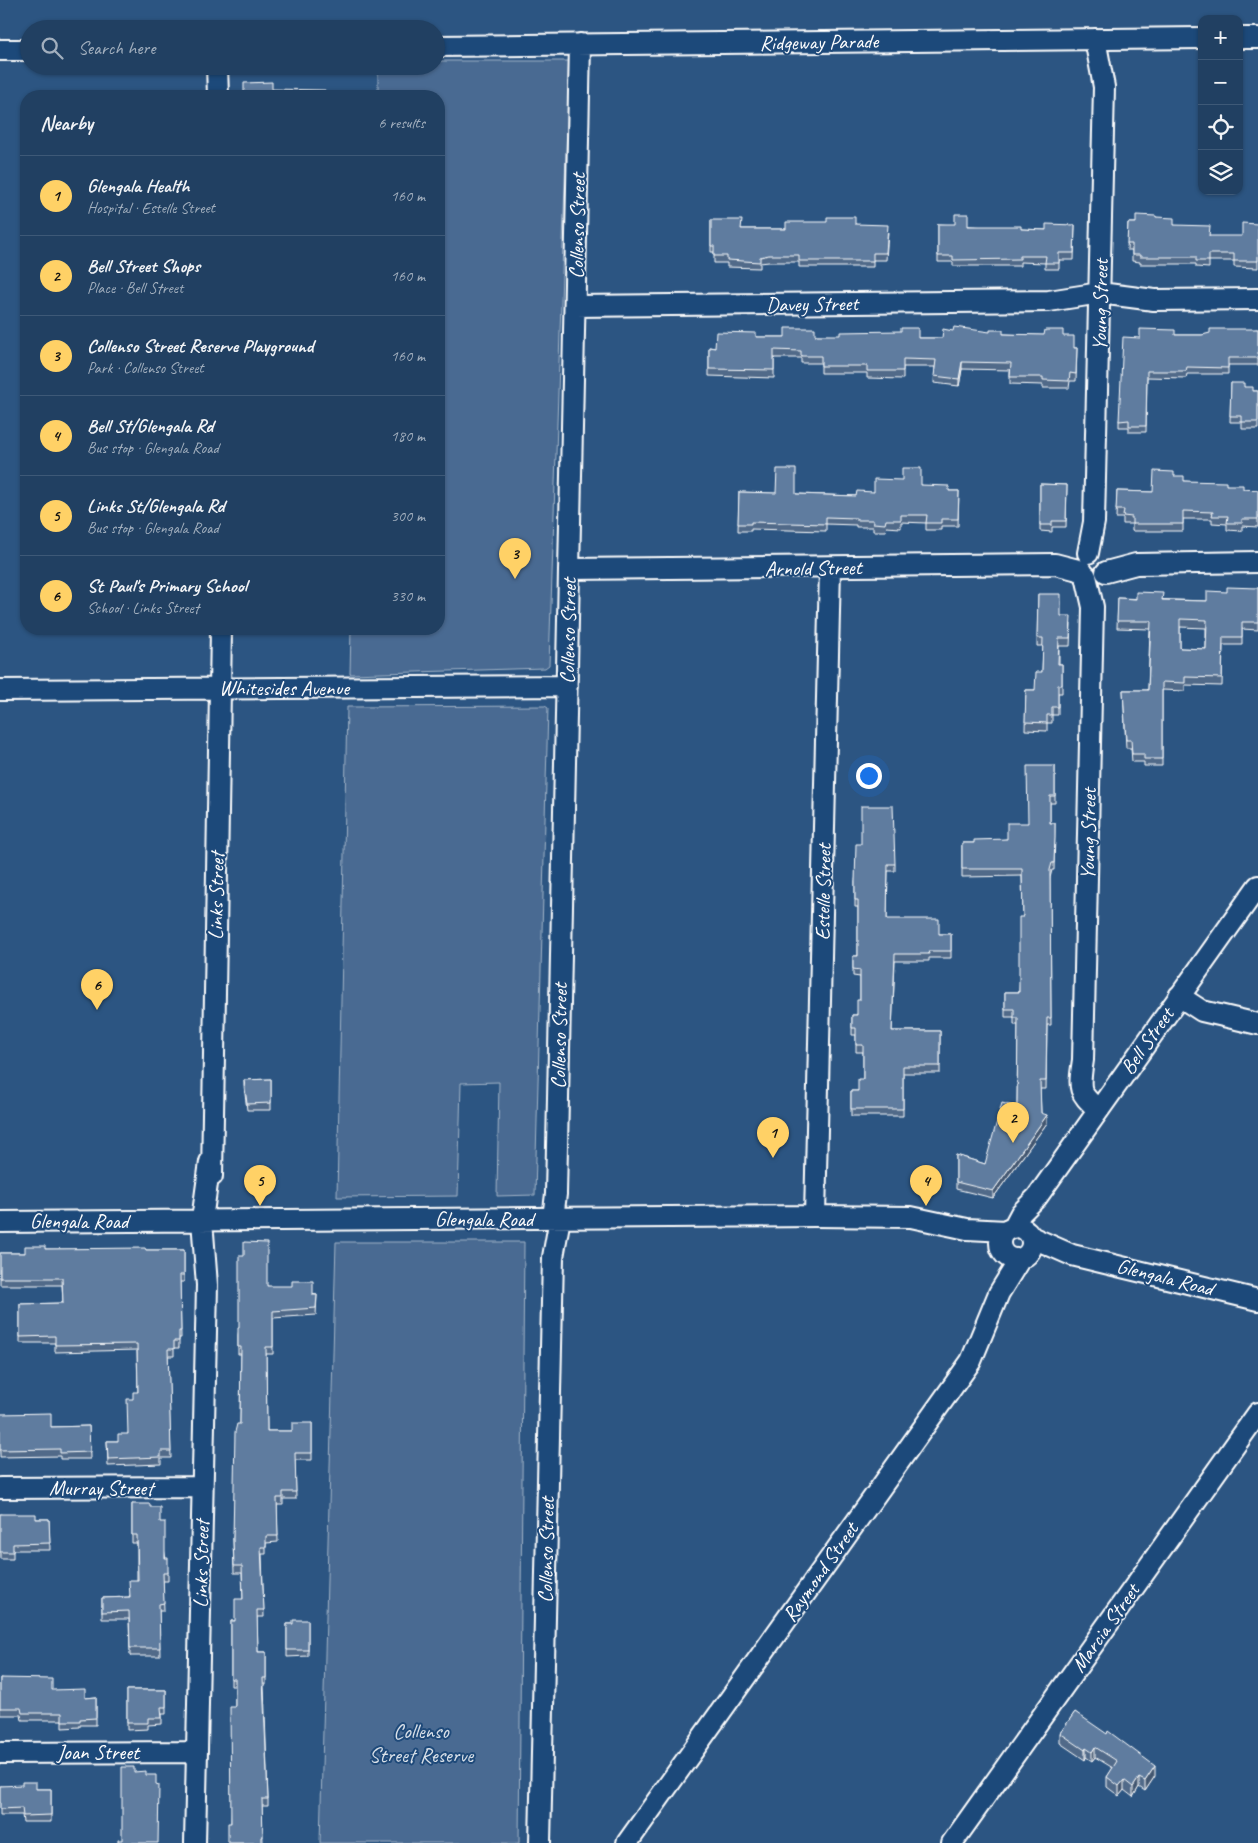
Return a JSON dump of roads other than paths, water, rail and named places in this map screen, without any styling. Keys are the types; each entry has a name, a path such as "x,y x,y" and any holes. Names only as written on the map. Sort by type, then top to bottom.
{"street":[{"name":"Ridgeway Parade","path":"445,46 1198,38"},
{"path":"1243,38 1258,38"},
{"name":"Young Street","path":"1104,39 1094,522 1095,564 1083,1060 1091,1084 1104,1102"},
{"name":"Collenso Street","path":"540,1843 552,1257 556,1194 570,569 580,44"},
{"path":"0,50 20,50"},
{"path":"217,75 218,90"},
{"name":"Davey Street","path":"575,306 1258,299"},
{"name":"Arnold Street","path":"570,569 830,568 1258,562"},
{"name":"Estelle Street","path":"816,1216 830,568"},
{"name":"Links Street","path":"195,1843 221,635"},
{"name":"Whitesides Avenue","path":"0,690 567,686"},
{"name":"Bell Street","path":"1016,1243 1021,1213 1037,1197 1258,886"},
{"path":"1179,996 1202,1011 1258,1024"},
{"name":"Glengala Road","path":"0,1222 816,1216 911,1217 1258,1300"},
{"name":"Raymond Street","path":"627,1843 971,1361 999,1294 1016,1243"},
{"name":"Marcia Street","path":"952,1843 1258,1413"},
{"name":"Murray Street","path":"0,1488 202,1487"},
{"name":"Joan Street","path":"0,1752 197,1752"}],"place":[{"name":"Collenso Street Reserve Playground","path":"515,579"},
{"name":"St Paul's Primary School","path":"97,1010"},
{"name":"Bell Street Shops","path":"1013,1143"},
{"name":"Glengala Health","path":"773,1158"},
{"name":"Links St/Glengala Rd","path":"260,1206"},
{"name":"Bell St/Glengala Rd","path":"926,1206"}],"park label":[{"name":"Collenso Street Reserve","path":"421,1743"}]}
